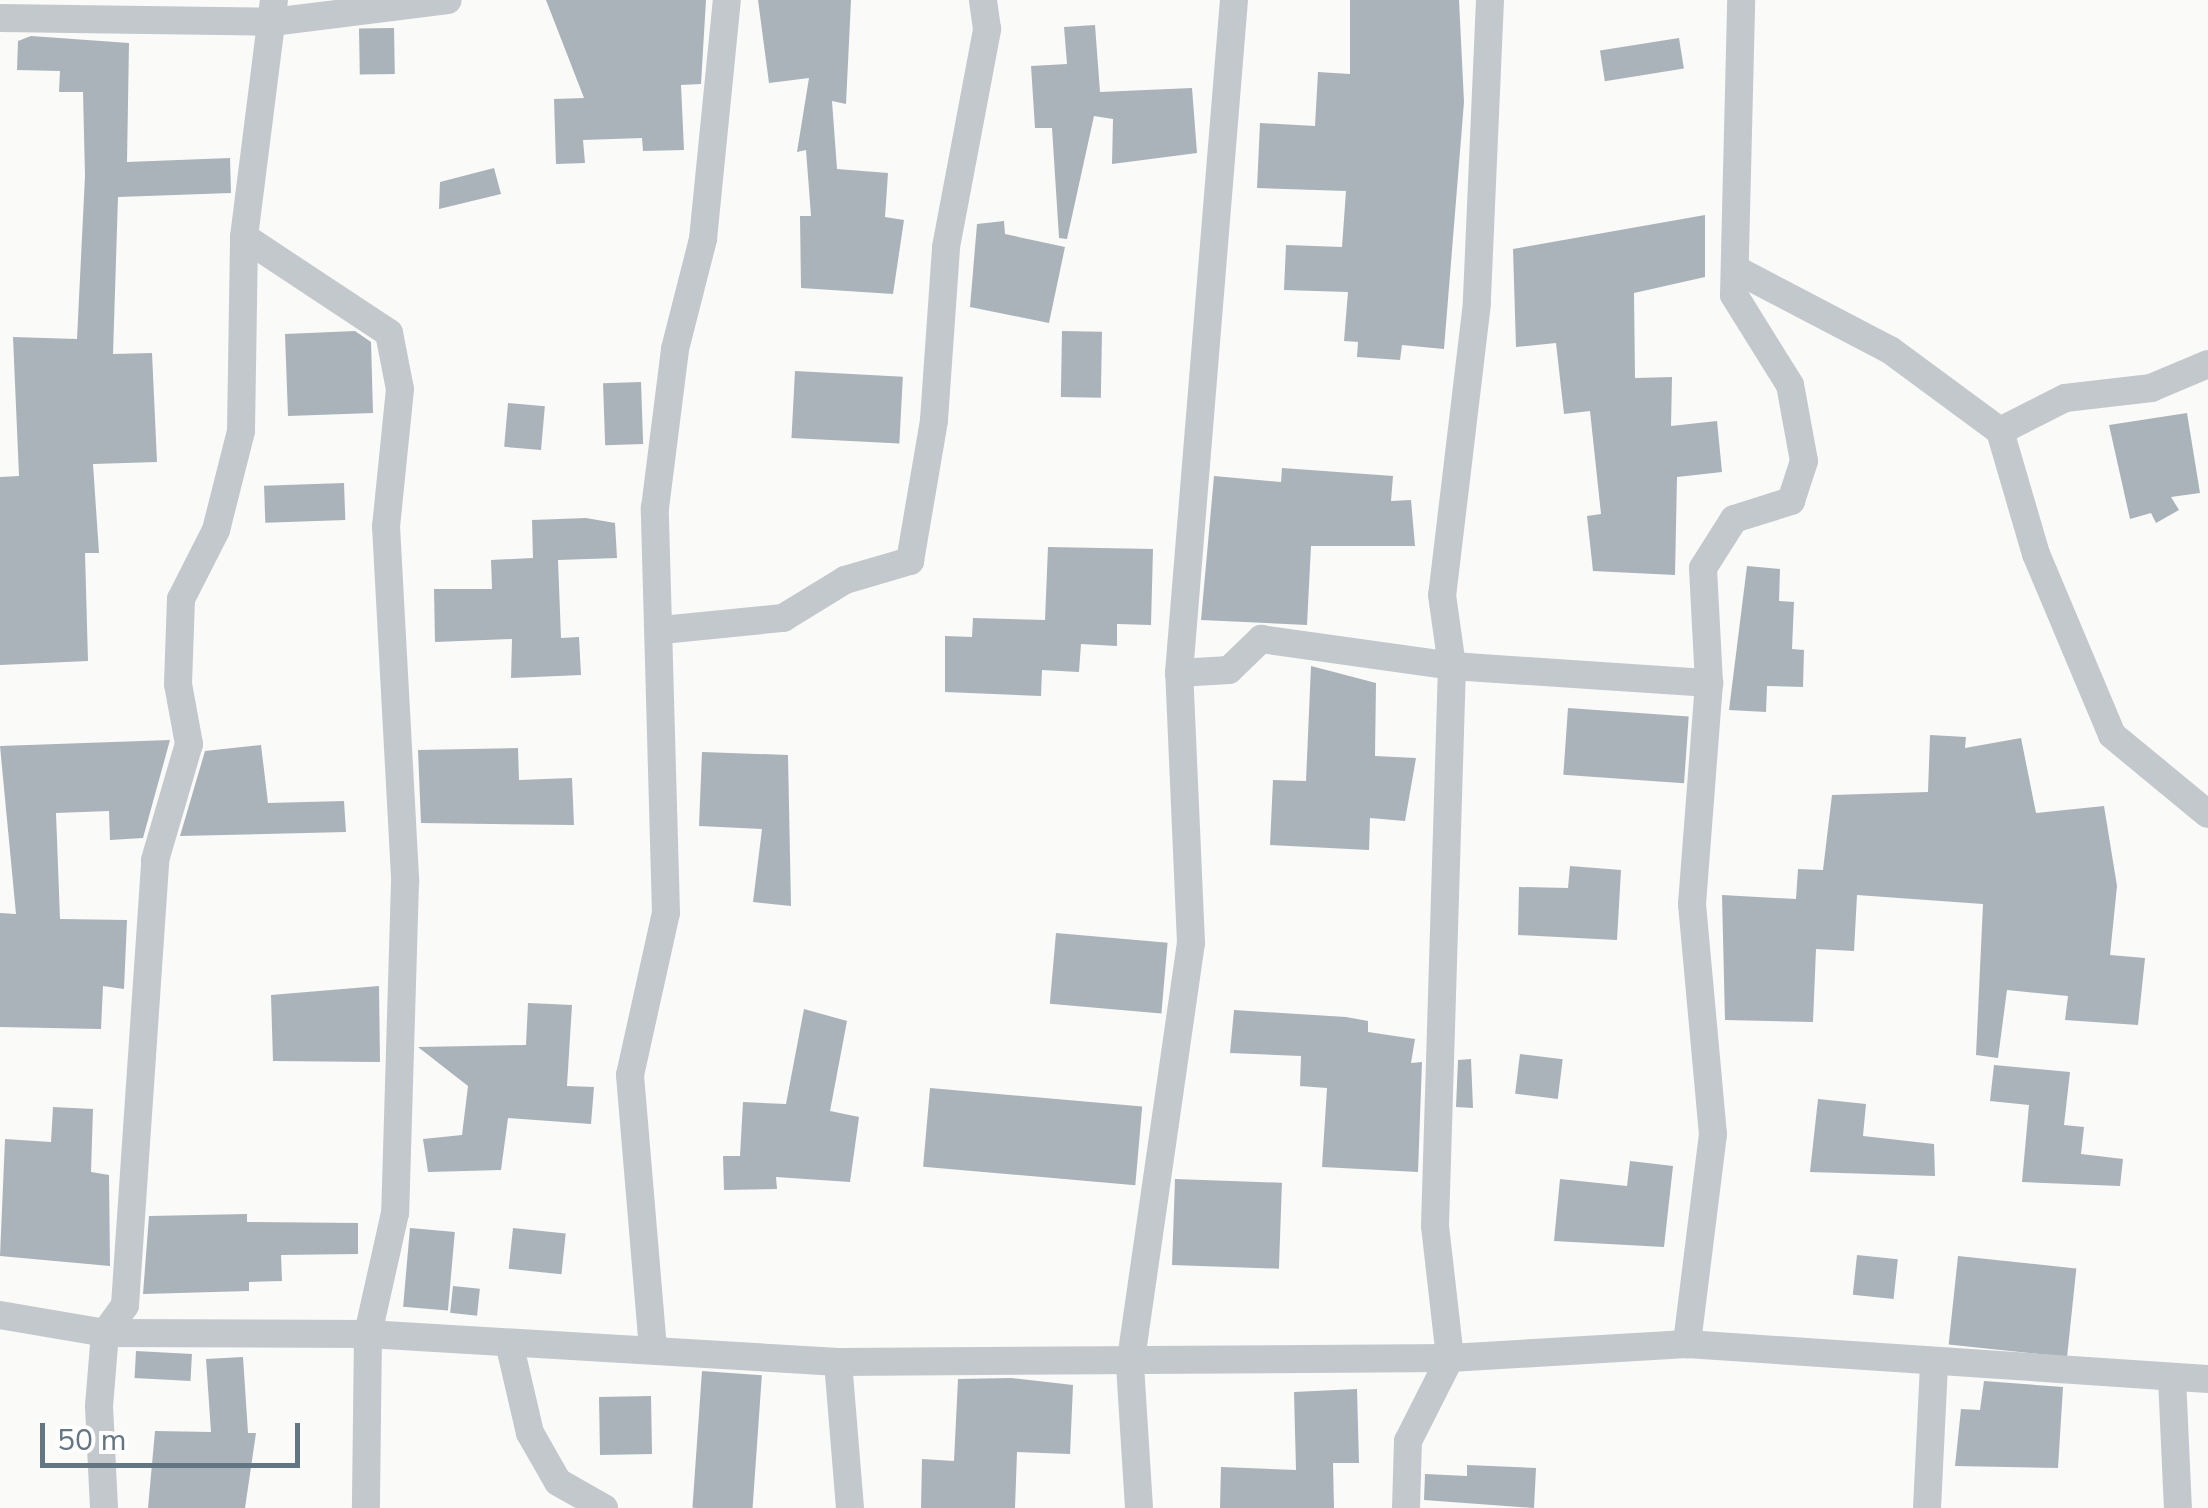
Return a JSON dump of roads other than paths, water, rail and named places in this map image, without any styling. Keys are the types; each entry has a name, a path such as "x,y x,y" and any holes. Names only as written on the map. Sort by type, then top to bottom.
{"street":[{"path":"0,18 273,11 448,0"},
{"path":"654,1349 630,1076 666,913 656,508 719,122 727,0"},
{"path":"662,630 783,618 845,580 910,561 934,420 946,247 987,29 983,0"},
{"path":"1139,1508 1130,1366 1191,943 1179,673 1234,0"},
{"path":"1406,1508 1408,1441 1450,1358 1435,1226 1452,666 1442,595 1477,303 1490,0"},
{"path":"1686,1344 1713,1134 1692,904 1709,683 1703,568 1734,519 1792,501 1804,461 1790,385 1734,294 1741,0"},
{"path":"104,1508 105,1334 125,1304 160,818 188,744 178,684 182,599 216,530 241,432 244,238 273,11"},
{"path":"244,238 389,333 400,389 386,526 405,882 395,1213 368,1334 366,1508"},
{"path":"1735,269 1890,350 2000,431 2036,554 2112,735 2208,814"},
{"path":"2000,431 2065,398 2151,388 2208,364"},
{"path":"1179,673 1230,670 1261,639 1452,666 1709,683"},
{"path":"0,1316 105,1334 368,1334 510,1347 654,1349 838,1362 1130,1366 1450,1358 1686,1344 1934,1365 2208,1380"},
{"path":"510,1347 530,1434 558,1482 604,1508"},
{"path":"838,1362 850,1508"},
{"path":"1927,1508 1934,1365"},
{"path":"2172,1378 2178,1508"}]}
